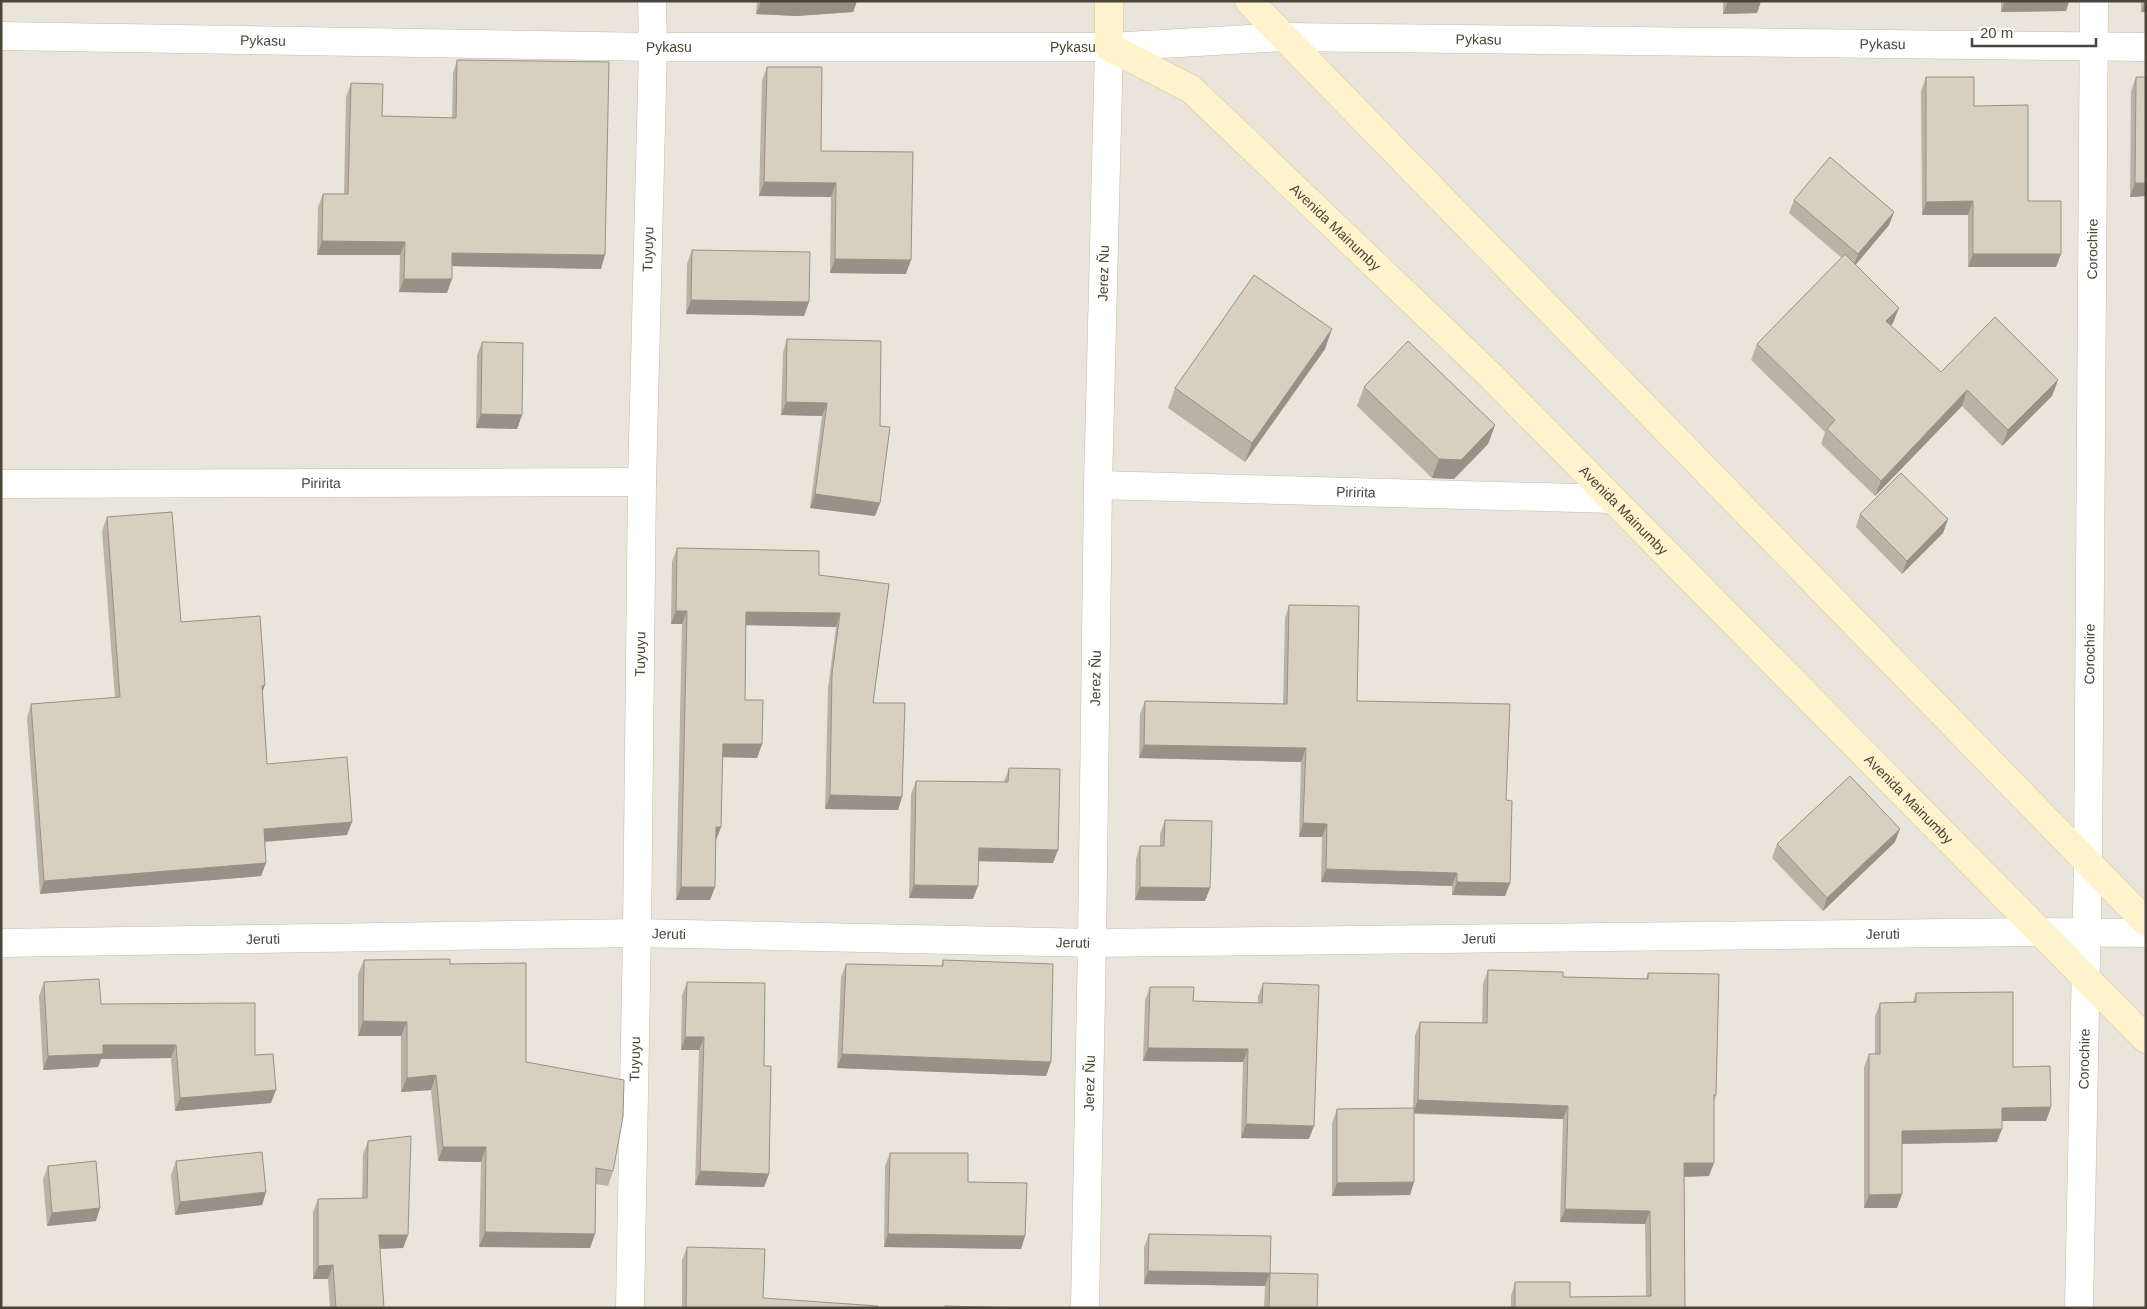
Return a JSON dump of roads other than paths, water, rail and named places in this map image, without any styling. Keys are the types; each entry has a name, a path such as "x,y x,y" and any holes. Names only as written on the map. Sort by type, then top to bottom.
{"street":[{"name":"Tuyuyu","path":"630,1308 637,933 642,482 653,47 652,1"},
{"path":"1109,1 1109,47"},
{"path":"1249,1 2146,922"},
{"name":"Corochire","path":"2078,1308 2088,863 2094,1"},
{"name":"Pykasu","path":"1,36 653,47 1109,47 1284,37 2146,47"},
{"name":"Jerez Ñu","path":"1085,1308 1098,486 1109,47"},
{"name":"Avenida Mainumby","path":"1109,47 1191,89 1488,373 2146,1039"},
{"name":"Piririta","path":"1,484 642,482"},
{"name":"Piririta","path":"1098,486 1612,499"},
{"name":"Jeruti","path":"1,943 637,933 1092,943 2040,932 2146,933"}]}
